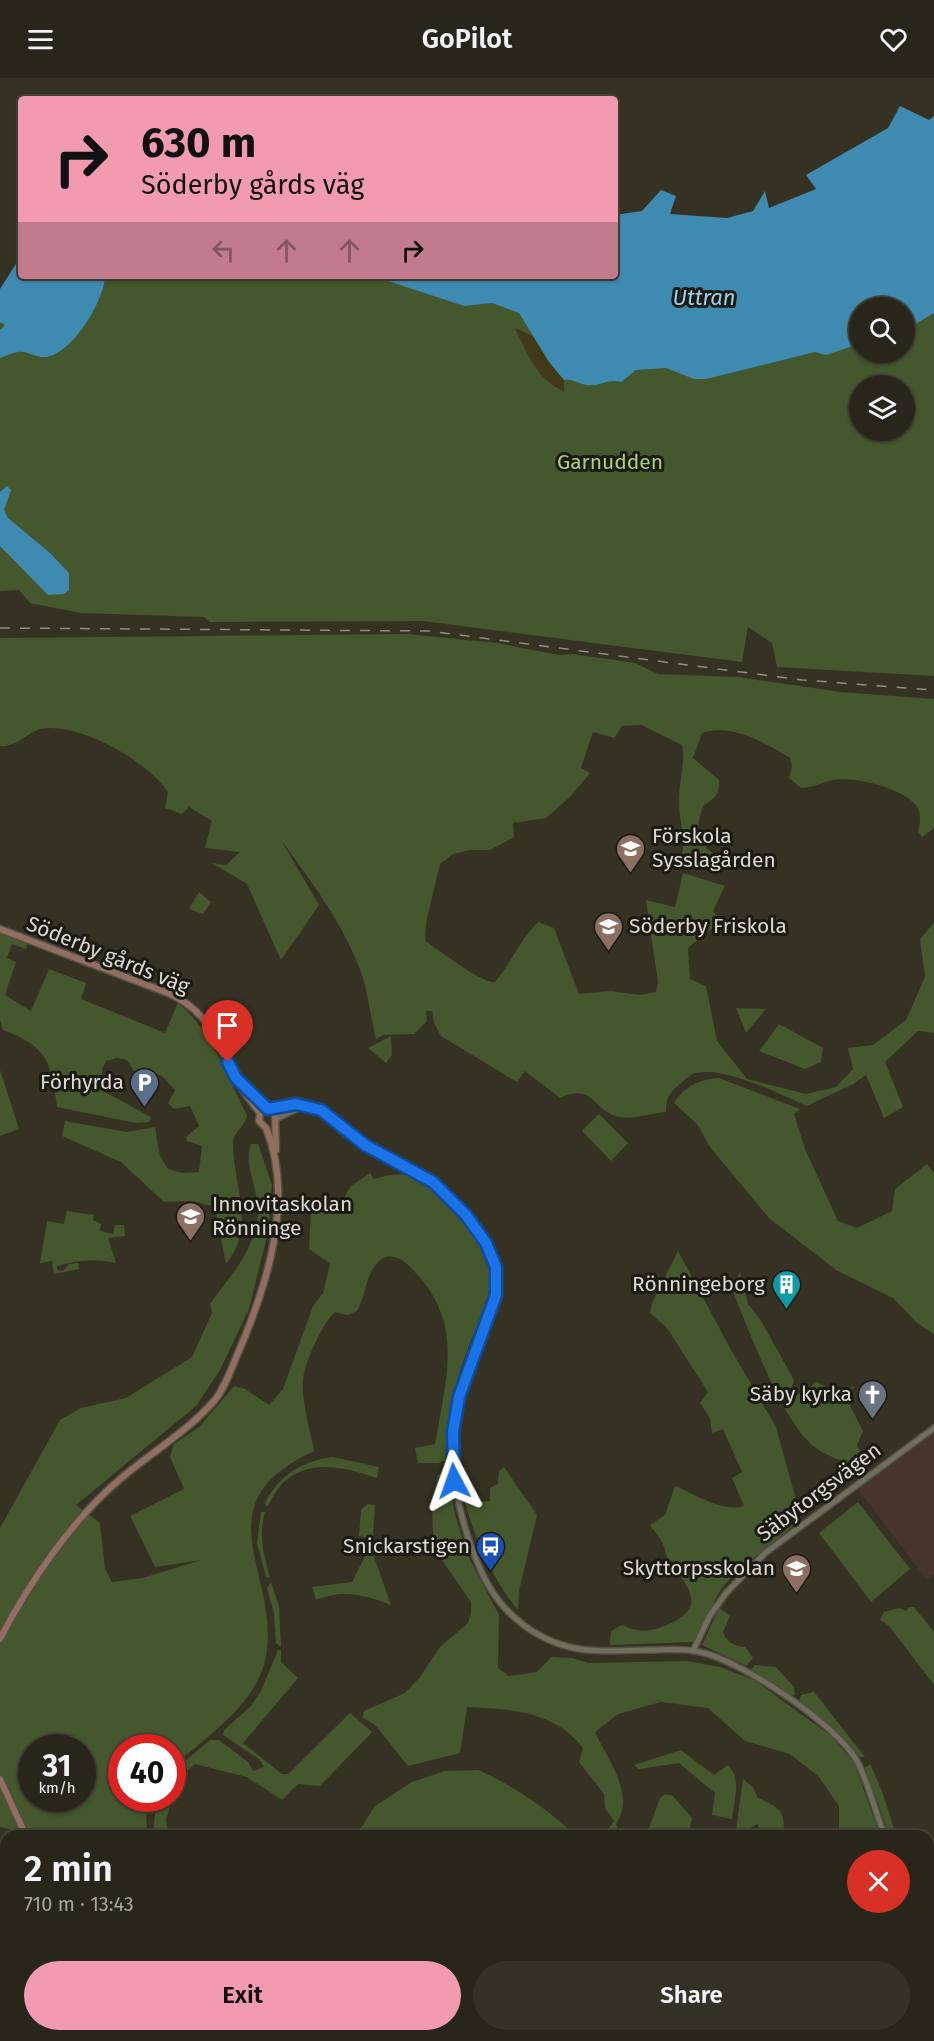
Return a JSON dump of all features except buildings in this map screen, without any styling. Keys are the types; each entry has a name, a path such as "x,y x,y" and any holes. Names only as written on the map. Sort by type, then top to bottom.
{"main road":[{"name":"Söderby gårds väg","path":"0,929 168,993 192,1005 208,1023 236,1078 260,1113 259,1121 266,1128"},
{"name":"Söderby gårds väg","path":"236,1078 270,1110 276,1120"},
{"path":"260,1113 270,1110"},
{"path":"276,1120 266,1128 276,1162"},
{"path":"0,1639 36,1578 94,1503 197,1419 221,1392 262,1289 276,1218 278,1177 276,1120"},
{"path":"0,1779 23,1830"}],"street":[{"path":"270,1110 296,1104 321,1110 355,1139 428,1178 442,1190 481,1234 495,1262 496,1295 459,1397 453,1432 452,1468 460,1509 472,1550 482,1575 511,1616 546,1640 585,1650 693,1651 742,1669 816,1720 849,1750 858,1763 882,1830"},
{"path":"276,1120 307,1105"},
{"name":"Säbytorgsvägen","path":"693,1651 709,1617 734,1582 765,1553 934,1428"}],"shaded area":[{"path":"934,1433 934,1574 927,1580 858,1489"}],"green space":[{"name":"Garnudden","path":"934,185 934,676 777,667 772,643 748,627 742,662 423,621 210,622 204,617 81,613 30,603 19,590 0,591 0,316 42,279 614,279 687,294"},
{"path":"407,634 497,643 559,655 573,654 635,663 658,674 737,677 841,692 934,699 934,828 922,837 918,832 920,818 918,808 900,793 865,782 842,779 801,788 789,778 792,766 790,758 748,736 713,731 702,733 693,758 719,780 716,795 704,805 699,828 702,842 712,853 720,857 722,864 720,867 682,855 679,803 682,745 641,725 622,726 614,738 593,732 581,768 590,773 570,797 546,818 513,823 514,837 490,850 470,850 453,854 440,864 426,923 425,941 470,972 495,982 538,922 554,928 579,994 611,991 640,995 656,992 658,982 646,900 675,907 683,873 725,886 713,911 721,921 688,948 690,979 706,986 717,1041 747,1079 806,1094 836,1087 853,1069 848,1048 873,1045 906,1020 925,977 920,939 934,923 934,1033 918,1031 885,1062 903,1107 884,1118 866,1075 853,1084 807,1106 752,1082 708,1072 693,1074 677,1087 668,1099 666,1112 630,1118 619,1117 610,1114 587,1095 571,1094 560,1098 525,1071 517,1082 441,1036 434,1023 432,1011 426,1011 427,1021 414,1034 383,1035 376,1039 365,984 352,950 324,901 281,840 319,905 281,960 247,884 212,863 226,865 240,852 205,848 212,821 189,807 182,814 165,808 168,792 146,769 96,739 62,729 41,729 13,744 0,746 0,638"},
{"path":"199,892 211,902 203,914 189,909"},
{"path":"0,932 27,944 26,949 12,944 7,958 16,962 5,995 31,1011 49,969 86,983 81,999 165,1033 178,1003 190,1014 210,1040 247,1115 233,1143 242,1220 235,1250 226,1264 215,1207 193,1201 164,1202 121,1162 62,1136 65,1121 127,1132 155,1127 160,1156 168,1169 183,1173 199,1172 202,1146 187,1141 186,1137 199,1126 190,1106 174,1109 168,1103 175,1090 162,1076 150,1072 142,1079 137,1076 127,1060 117,1058 106,1061 102,1069 103,1091 151,1117 149,1122 136,1123 57,1107 53,1079 45,1058 29,1043 3,1030 0,1020"},
{"path":"736,1008 766,1009 746,1033"},
{"path":"779,1024 823,1048 821,1062 805,1069 759,1051"},
{"path":"391,1036 392,1055 386,1063 368,1048"},
{"path":"0,1070 19,1129 0,1136"},
{"path":"719,1078 800,1109 794,1114 805,1149 838,1221 857,1228 892,1211 895,1189 927,1164 934,1173 934,1334 917,1323 893,1298 836,1270 769,1218 710,1147 697,1124 674,1103 688,1088 706,1080"},
{"path":"599,1114 628,1143 611,1161 582,1131"},
{"path":"251,1144 258,1144 272,1185 268,1232 249,1309 220,1370 196,1406 76,1505 100,1523 105,1569 112,1582 143,1578 201,1560 155,1567 130,1516 184,1489 170,1457 174,1444 199,1427 234,1386 245,1389 269,1405 283,1389 313,1306 323,1293 330,1264 309,1249 311,1210 341,1202 351,1186 370,1173 374,1179 403,1174 426,1184 443,1198 467,1225 482,1248 489,1267 490,1285 486,1303 458,1378 445,1460 439,1463 418,1463 415,1448 435,1444 447,1371 448,1348 445,1327 438,1305 426,1285 404,1262 397,1258 386,1257 374,1267 357,1311 347,1315 335,1312 325,1325 310,1355 304,1375 303,1390 314,1451 279,1472 260,1494 252,1518 252,1543 268,1626 266,1657 261,1674 252,1690 215,1731 186,1755 186,1734 108,1734 108,1812 146,1812 147,1830 12,1830 0,1827 0,1528 60,1420 81,1408 126,1398 192,1357 212,1313 210,1304 241,1262 256,1226 258,1204 250,1169"},
{"path":"67,1211 94,1215 93,1220 101,1224 100,1231 113,1234 115,1225 124,1225 125,1236 108,1238 116,1263 94,1260 72,1262 57,1266 57,1270 63,1271 69,1264 78,1263 79,1269 54,1274 52,1261 40,1263 47,1221 64,1224"},
{"path":"678,1251 776,1427 799,1511 794,1525 734,1574 721,1589 693,1642 610,1645 611,1631 622,1625 644,1631 655,1629 681,1618 688,1610 691,1602 686,1585 667,1557 662,1541 650,1525 665,1515 675,1486 718,1505 744,1506 732,1478 742,1472 723,1429 712,1433 710,1418 700,1403 708,1392 667,1328 650,1313 652,1303"},
{"path":"740,1272 748,1304 760,1319 794,1380 791,1390 797,1395 817,1382 828,1388 855,1387 845,1396 863,1431 857,1445 868,1469 822,1452 798,1429 766,1370 732,1289"},
{"path":"333,1457 379,1467 377,1478 341,1468 317,1467 305,1470 283,1483 267,1507 265,1503 284,1477 311,1462"},
{"path":"504,1467 537,1515 519,1591 518,1610 486,1560 465,1503 465,1500 472,1499 472,1502 490,1501 490,1488 498,1484 499,1471"},
{"path":"438,1474 448,1476 455,1514 467,1554 499,1615 498,1668 509,1676 537,1672 551,1657 572,1658 589,1663 687,1661 720,1667 754,1680 830,1735 854,1762 878,1830 839,1830 839,1806 819,1777 790,1754 745,1741 708,1708 661,1702 618,1714 595,1732 622,1789 623,1801 616,1824 618,1830 608,1830 614,1821 605,1808 604,1794 579,1762 583,1748 559,1726 531,1714 467,1707 460,1753 408,1766 375,1725 362,1717 364,1711 405,1693 420,1677 439,1648 468,1623 471,1602 441,1559 433,1537 432,1502"},
{"path":"858,1502 910,1569 871,1602 819,1533"},
{"path":"368,1504 375,1505 372,1550 364,1553 367,1538 359,1536 361,1510"},
{"path":"261,1512 265,1512 262,1537 270,1578 266,1577 257,1544"},
{"path":"373,1554 391,1605 372,1598 345,1594 316,1600 312,1587 352,1582 365,1556"},
{"path":"271,1582 279,1606 281,1647 276,1643 274,1614 267,1588"},
{"path":"909,1607 914,1607 934,1632 934,1685 889,1626 880,1620 884,1612 899,1608 906,1611"},
{"path":"719,1608 730,1616 723,1632 726,1639 734,1645 745,1647 753,1658 746,1666 702,1645"},
{"path":"278,1650 281,1650 281,1662 298,1678 243,1743 282,1774 288,1774 350,1713 372,1732 320,1786 298,1784 282,1800 247,1777 195,1764 186,1771 186,1760 210,1740 219,1740 248,1762 253,1771 264,1767 260,1760 223,1735 224,1730 250,1707 261,1691"},
{"path":"755,1665 776,1667 794,1687 795,1695 792,1696 751,1669"},
{"path":"814,1692 865,1757 860,1757 841,1736 799,1702 801,1695"},
{"path":"681,1750 714,1775 728,1765 736,1783 732,1819 712,1815 715,1793 679,1763 639,1769 634,1765"},
{"path":"870,1764 882,1791 894,1830 888,1830 865,1768"},
{"path":"478,1770 530,1798 569,1830 360,1830 375,1806 412,1782 445,1771"},
{"path":"743,1779 753,1787 757,1797 779,1810 784,1830 760,1830 757,1824 747,1830 736,1830"},
{"path":"665,1794 673,1796 692,1818 690,1828 688,1830 648,1830 660,1798"},
{"path":"155,1812 168,1812 166,1820 168,1830 155,1830"}],"sand":[{"path":"515,328 533,336 564,380 564,391 547,381 540,373 528,356"}],"water":[{"name":"Uttran","path":"900,106 929,120 934,116 934,313 915,324 915,297 849,297 849,347 826,355 815,352 706,379 694,379 666,368 636,370 621,382 587,385 564,380 549,362 519,313 492,303 464,306 382,279 618,279 618,215 642,211 661,190 676,196 670,214 727,218 753,211 765,191 769,208 816,189 806,175 888,128"},
{"path":"18,261 18,279 104,279 93,312 76,337 66,347 45,357 21,352 0,358 0,330 5,325 0,322 0,289"},
{"path":"7,486 11,490 4,510 8,518 50,553 69,573 69,590 64,594 48,595 0,546 0,492"}],"railway":[{"path":"0,628 429,631 802,680 934,690"}],"place":[{"name":"Förskola Sysslagården","path":"631,874"},
{"name":"Söderby Friskola","path":"608,952"},
{"name":"Förhyrda","path":"145,1108"},
{"name":"Innovitaskolan Rönninge","path":"191,1242"},
{"name":"Rönningeborg","path":"786,1310"},
{"name":"Säby kyrka","path":"873,1420"},
{"name":"Snickarstigen","path":"491,1572"},
{"name":"Skyttorpsskolan","path":"796,1594"}],"route":[{"path":"228,1062 236,1078 254,1098 268,1109 272,1111 296,1104 315,1107 333,1118 355,1139 388,1159 428,1178 466,1215 486,1243 496,1267 496,1295 459,1397 453,1432 454,1481"}]}
